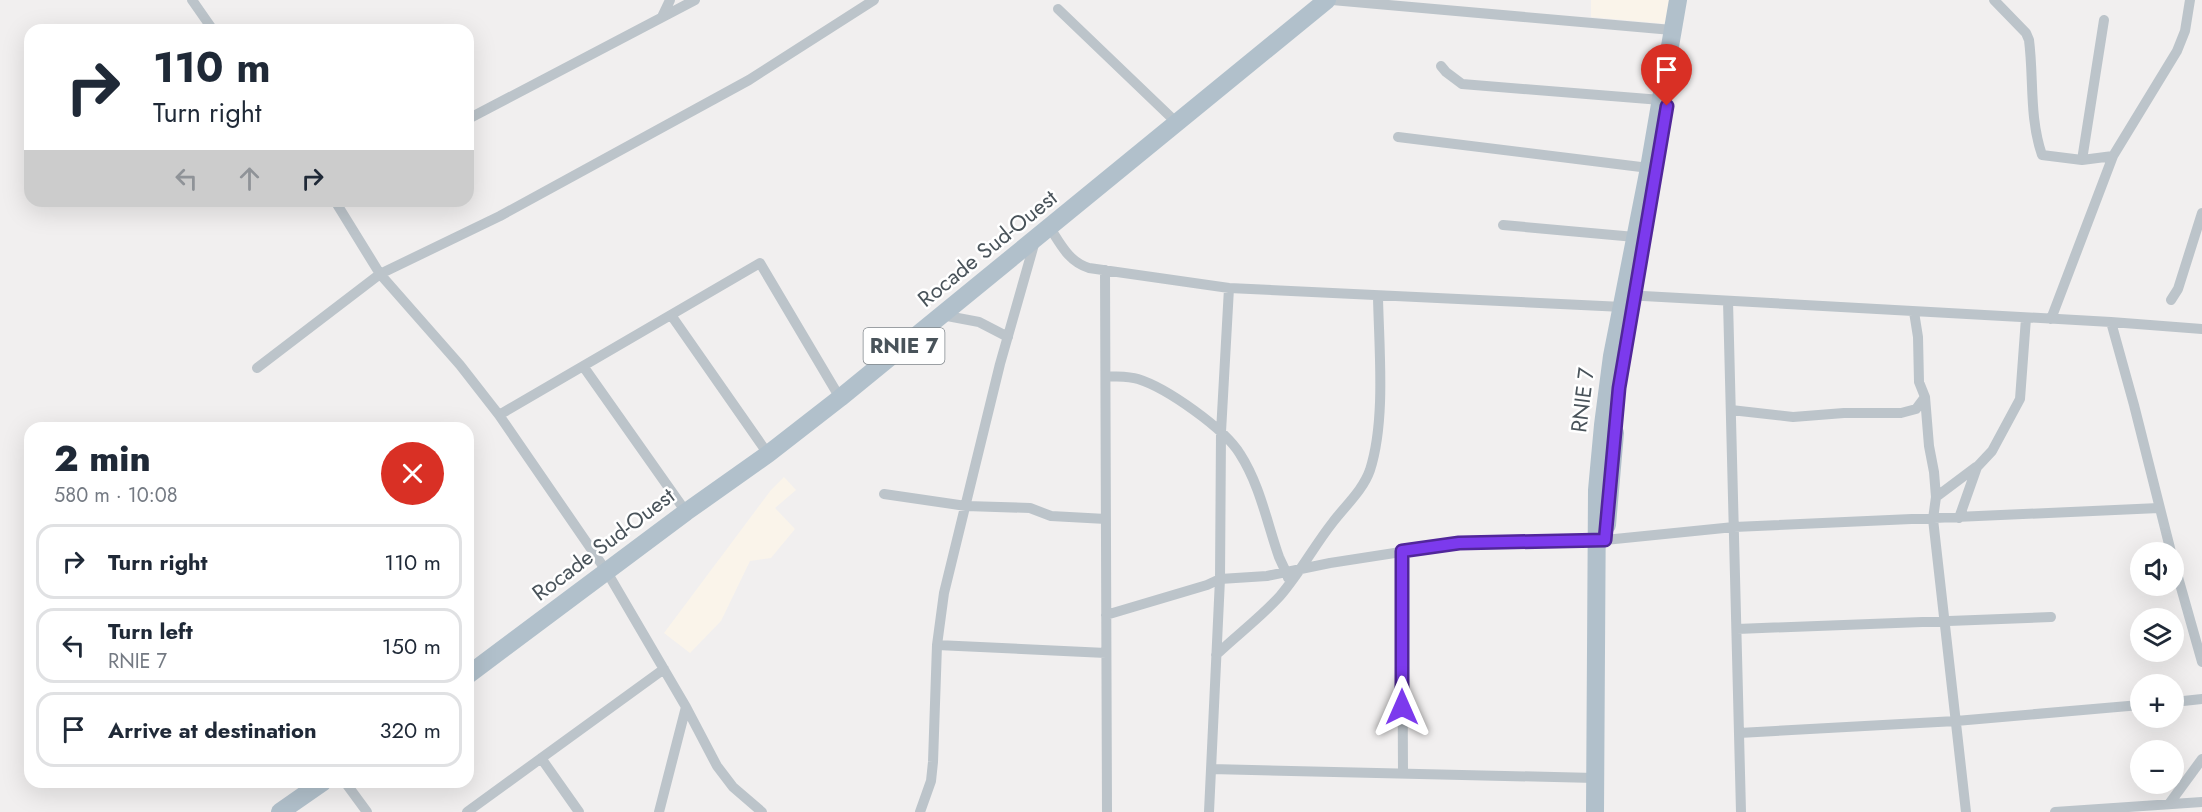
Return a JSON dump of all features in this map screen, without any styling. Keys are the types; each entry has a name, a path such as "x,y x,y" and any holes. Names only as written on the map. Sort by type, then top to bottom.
{"main road":[{"name":"Rocade Sud-Ouest","path":"474,671 840,399 1327,0"},
{"name":"RNIE 7","path":"1627,299 1635,237 1678,0"},
{"name":"RNIE 7","path":"1605,812 1601,540 1597,490 1603,425 1612,356 1627,299 1688,0"},
{"name":"RNIE 7","path":"1595,812 1601,540"},
{"path":"280,812 314,788"}],"street":[{"path":"192,0 209,24"},
{"path":"662,18 670,0"},
{"path":"474,116 695,0"},
{"path":"257,368 380,274 500,216 749,80 874,0"},
{"path":"1332,0 1672,30"},
{"path":"1994,0 2026,33 2029,40 2033,120 2042,155 2082,160 2113,156"},
{"path":"2050,319 2113,156 2177,51 2185,31 2190,0"},
{"path":"1058,9 1178,124"},
{"path":"2082,160 2104,20"},
{"path":"1441,66 1462,84 1661,100"},
{"path":"1398,137 1649,168"},
{"path":"339,207 380,274 460,365 499,415 607,572 686,707 717,766 732,787 762,812"},
{"path":"2171,300 2178,289 2202,213"},
{"path":"1503,225 1635,237"},
{"path":"920,812 931,781 937,645 944,593 1008,338 1043,233 1080,265 1229,288 1378,297 1728,301 2202,329"},
{"path":"499,415 760,263 840,399"},
{"path":"1105,270 1107,812"},
{"path":"1209,812 1220,579 1221,432 1229,288"},
{"path":"1302,569 1326,530 1362,486 1374,456 1379,408 1378,297"},
{"path":"1728,301 1741,812"},
{"path":"1914,312 1918,337 1919,382 1925,397 1936,497 1933,519 1966,812"},
{"path":"671,315 768,454"},
{"path":"942,315 979,322 1008,338"},
{"path":"1936,497 1977,467 1992,451 2020,399 2026,318"},
{"path":"2111,322 2168,542"},
{"path":"582,366 686,512"},
{"path":"1106,376 1137,379 1149,384 1191,408 1221,432 1242,456 1257,490 1288,578"},
{"path":"1731,410 1793,417 1845,412 1901,413 1916,409 1925,397"},
{"path":"1959,518 1977,467"},
{"path":"885,494 966,506 1030,508 1041,514 1052,516 1106,519"},
{"path":"1216,655 1278,598 1288,578 1302,569 1402,551 1459,543 1601,540 1734,527 2159,508"},
{"path":"1402,551 1402,773"},
{"path":"1106,615 1207,585 1220,579 1267,576 1288,578"},
{"path":"2183,596 2202,662"},
{"path":"1737,629 2051,617"},
{"path":"937,645 1106,653"},
{"path":"472,810 664,669"},
{"path":"2184,701 2202,699"},
{"path":"1739,733 1956,721 2130,706"},
{"path":"659,812 686,707"},
{"path":"541,758 579,812"},
{"path":"2169,804 2202,759"},
{"path":"1210,769 1595,778"},
{"path":"349,788 367,812"},
{"path":"2055,812 2202,802"}],"shaded area":[{"path":"1591,0 1671,0 1667,24 1591,17"},
{"path":"784,477 796,490 775,508 795,529 771,558 750,561 721,621 690,653 664,633 771,490"}],"route":[{"path":"1402,707 1402,551 1459,543 1605,540 1619,388 1667,106"}]}
